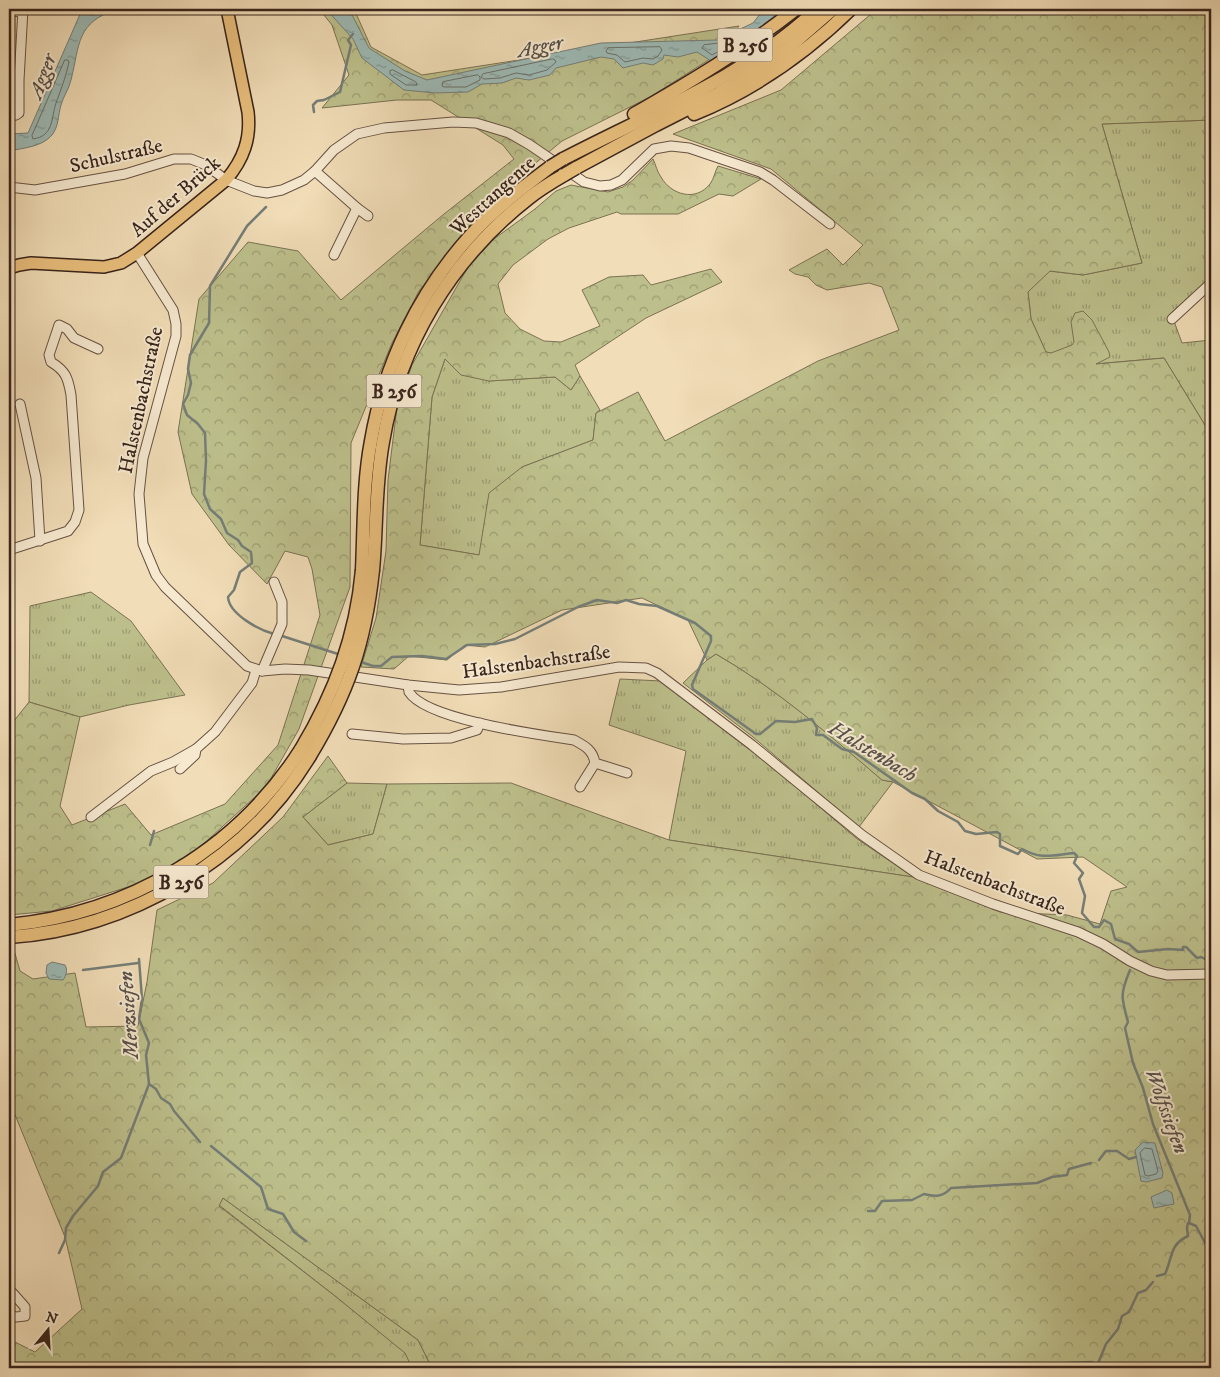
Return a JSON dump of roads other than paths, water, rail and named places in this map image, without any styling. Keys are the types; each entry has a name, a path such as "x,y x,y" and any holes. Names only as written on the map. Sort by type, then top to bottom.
{"highway":[{"name":"B 256","path":"602,139 616,124 693,80 773,27 796,9"},
{"name":"Westtangente","path":"368,570 382,442 395,388 405,359 434,302 468,256 506,217 531,196 576,168 719,93 776,42 817,9"},
{"name":"Westtangente","path":"368,570 367,471 370,442 384,384 397,350 422,300 454,254 493,212 550,167 602,139 787,49 833,9"},
{"name":"B 256","path":"656,125 672,123 732,97 790,61 851,9"},
{"name":"B 256","path":"9,925 47,920 101,906 132,894 175,871 238,826 306,753 340,704 355,662 367,619 368,570"},
{"name":"B 256","path":"9,937 50,932 99,920 145,902 189,878 210,864 254,825 293,782 306,753"}],"main road":[{"name":"Auf der Brück","path":"9,268 32,263 104,267 121,263 137,253 226,180 246,148 250,124 227,9"}],"street":[{"path":"463,9 493,9"},
{"path":"9,11 23,10 19,113 9,116"},
{"name":"Schulstraße","path":"9,187 35,190 125,174 174,159 191,159 206,165 226,180 254,191 267,193 295,185 315,171 345,141 369,131 453,122 476,124 509,133 584,182 600,186 611,185 622,180 654,149 671,146 689,148 760,172 830,224"},
{"path":"315,171 356,208 368,216"},
{"path":"334,255 356,208"},
{"name":"Halstenbachstraße","path":"137,253 173,310 176,324 176,336 143,458 139,494 143,544 156,575 165,587 248,666 259,671 309,670 449,689 481,689 529,683 619,667 646,668 657,673 744,739 862,835 919,875 993,904 1078,932 1104,944 1130,961 1151,971 1167,975 1211,974"},
{"path":"1172,319 1211,283"},
{"path":"9,550 68,531 75,522 79,510 72,395 62,369 51,362 49,355 59,325 68,330 74,338 98,349"},
{"path":"20,404 36,478 40,541"},
{"path":"91,818 151,770 173,762 196,749 215,732 252,683 282,624 282,602 274,582"},
{"path":"408,684 409,692 420,702 442,712 480,723 574,740 586,746 594,755 595,763 580,787"},
{"path":"352,734 403,739 451,738 477,730 480,723"},
{"path":"180,769 195,755 196,749"},
{"path":"595,763 627,772"},
{"path":"9,1289 25,1307 25,1316 16,1317 9,1315"}],"water":[{"path":"87,9 118,9 104,14 94,21 82,36 70,83 52,135 38,145 9,151 9,134 28,133 81,12"},
{"path":"326,9 349,9 369,48 405,71 427,80 601,43 717,40 753,23 764,9 783,9 779,19 711,61 697,52 678,57 664,55 663,59 653,65 643,63 623,68 614,59 601,57 556,68 550,75 529,80 516,78 502,83 482,84 468,92 435,93 404,90 362,58 353,39"},
{"path":"52,962 65,965 66,973 63,980 49,979 46,973 47,965"},
{"path":"1143,1142 1155,1143 1163,1173 1162,1178 1146,1182 1141,1181 1135,1150"},
{"path":"1167,1190 1172,1193 1174,1204 1154,1208 1151,1197"}],"waterway":[{"name":"Halstenbach","path":"314,112 313,105 317,101 324,100 340,92 351,45 348,40 353,34"},
{"name":"Halstenbach","path":"266,207 247,226 210,286 209,323 190,355 188,369 191,383 183,404 187,415 205,433 204,494 210,509 221,519 227,533 251,552 252,563 240,572 234,590 228,597 230,603 239,615 246,620 274,634"},
{"name":"Halstenbach","path":"358,661 373,666 381,666 392,657 422,656 446,659 467,645 495,644 515,639 578,607 597,600 617,603 626,600 657,606 695,623 711,636 711,641 692,685 693,689 756,734 760,734 776,721 795,722 812,719 817,728 816,735 823,735 842,749 854,752 912,793 925,799 938,811 958,822 965,831 976,834 997,832 1000,834 1000,846 1018,854 1022,849 1042,856 1074,853 1077,856 1074,863 1083,873 1079,879 1085,896 1082,913 1094,927 1099,927 1104,920 1111,924 1115,939 1129,944 1138,952"},
{"name":"Halstenbach","path":"279,635 341,655"},
{"name":"Merzsiefen","path":"150,845 154,831"},
{"path":"1138,952 1168,949 1183,950 1183,947 1186,947 1197,958 1201,957 1211,962"},
{"name":"Merzsiefen","path":"59,1253 65,1240 66,1228 73,1216 98,1186 103,1172 121,1158 149,1084 146,1055 149,1043 139,1019 142,999 139,959"},
{"path":"83,970 138,963"},
{"name":"Wolfssiefen","path":"1130,970 1124,985 1123,996 1128,1022 1125,1028 1133,1063 1143,1088 1153,1124 1190,1215 1189,1223 1196,1226 1211,1254"},
{"path":"149,1084 156,1089 161,1098 170,1104 200,1142"},
{"path":"211,1146 261,1187 268,1209 283,1214 294,1232 306,1241"},
{"path":"1099,1160 1106,1151 1117,1151 1129,1159 1136,1157"},
{"path":"868,1211 875,1211 882,1201 912,1200 924,1194 939,1196 951,1188 1037,1183 1052,1177 1067,1175 1069,1169 1091,1163"},
{"path":"1157,1276 1165,1274 1174,1247 1188,1236 1188,1223"},
{"path":"1099,1368 1099,1361 1106,1344 1118,1329 1122,1316 1129,1312 1138,1293 1146,1290 1153,1282"},
{"path":"1043,1368 1067,1363 1092,1362"}],"water label":[{"name":"Agger","path":"540,46"},
{"name":"Agger","path":"42,76"}]}
